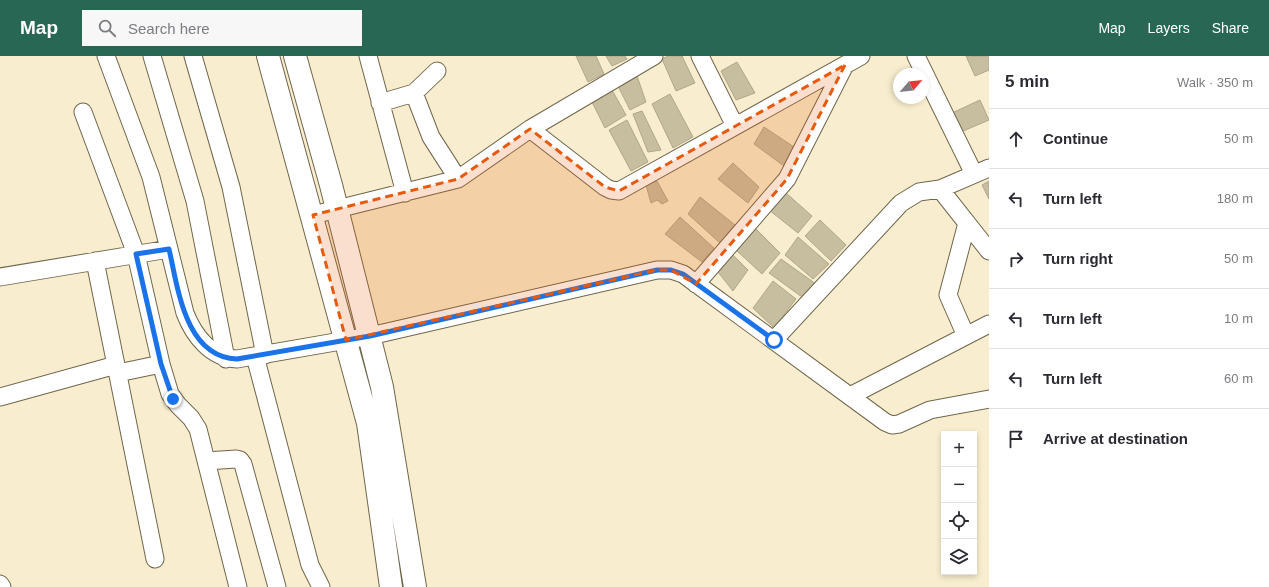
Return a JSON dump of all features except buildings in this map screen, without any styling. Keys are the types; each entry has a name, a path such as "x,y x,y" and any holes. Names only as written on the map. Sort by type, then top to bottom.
{"street":[{"path":"106,56 152,177 188,323 203,343 226,359 260,356 370,336 657,270 671,270 683,274 885,422 892,425 899,424 930,410 989,399"},
{"path":"152,56 195,201 226,359"},
{"path":"193,56 230,182 260,356 310,565 321,587"},
{"path":"268,56 368,423 391,587"},
{"path":"295,56 338,209 388,415 415,587"},
{"path":"368,56 404,192"},
{"path":"312,215 458,179 530,129 654,56"},
{"path":"700,56 735,126"},
{"path":"530,129 605,187 611,190 619,191 861,56"},
{"path":"774,340 901,203 919,192 940,189 981,171 916,56"},
{"path":"696,284 787,179 845,65"},
{"path":"380,103 414,93 437,71"},
{"path":"414,93 431,137 458,179"},
{"path":"83,112 136,254 161,364 170,394 178,405 191,418 198,429 238,587"},
{"path":"940,189 989,251"},
{"path":"966,336 948,295 967,223"},
{"path":"0,277 169,249"},
{"path":"95,261 155,559"},
{"path":"850,396 989,324"},
{"path":"0,397 117,369 161,364"},
{"path":"206,461 236,459 240,460 243,464 277,587"}],"highlighted area":[{"path":"845,65 787,179 696,284 671,270 657,270 346,340 313,215 458,179 530,129 605,187 619,191"}],"route":[{"path":"173,399 170,394 161,364 136,254 169,249 188,323 203,343 226,359 237,359 370,336 639,276 657,270 671,270 683,274 774,340"}]}
